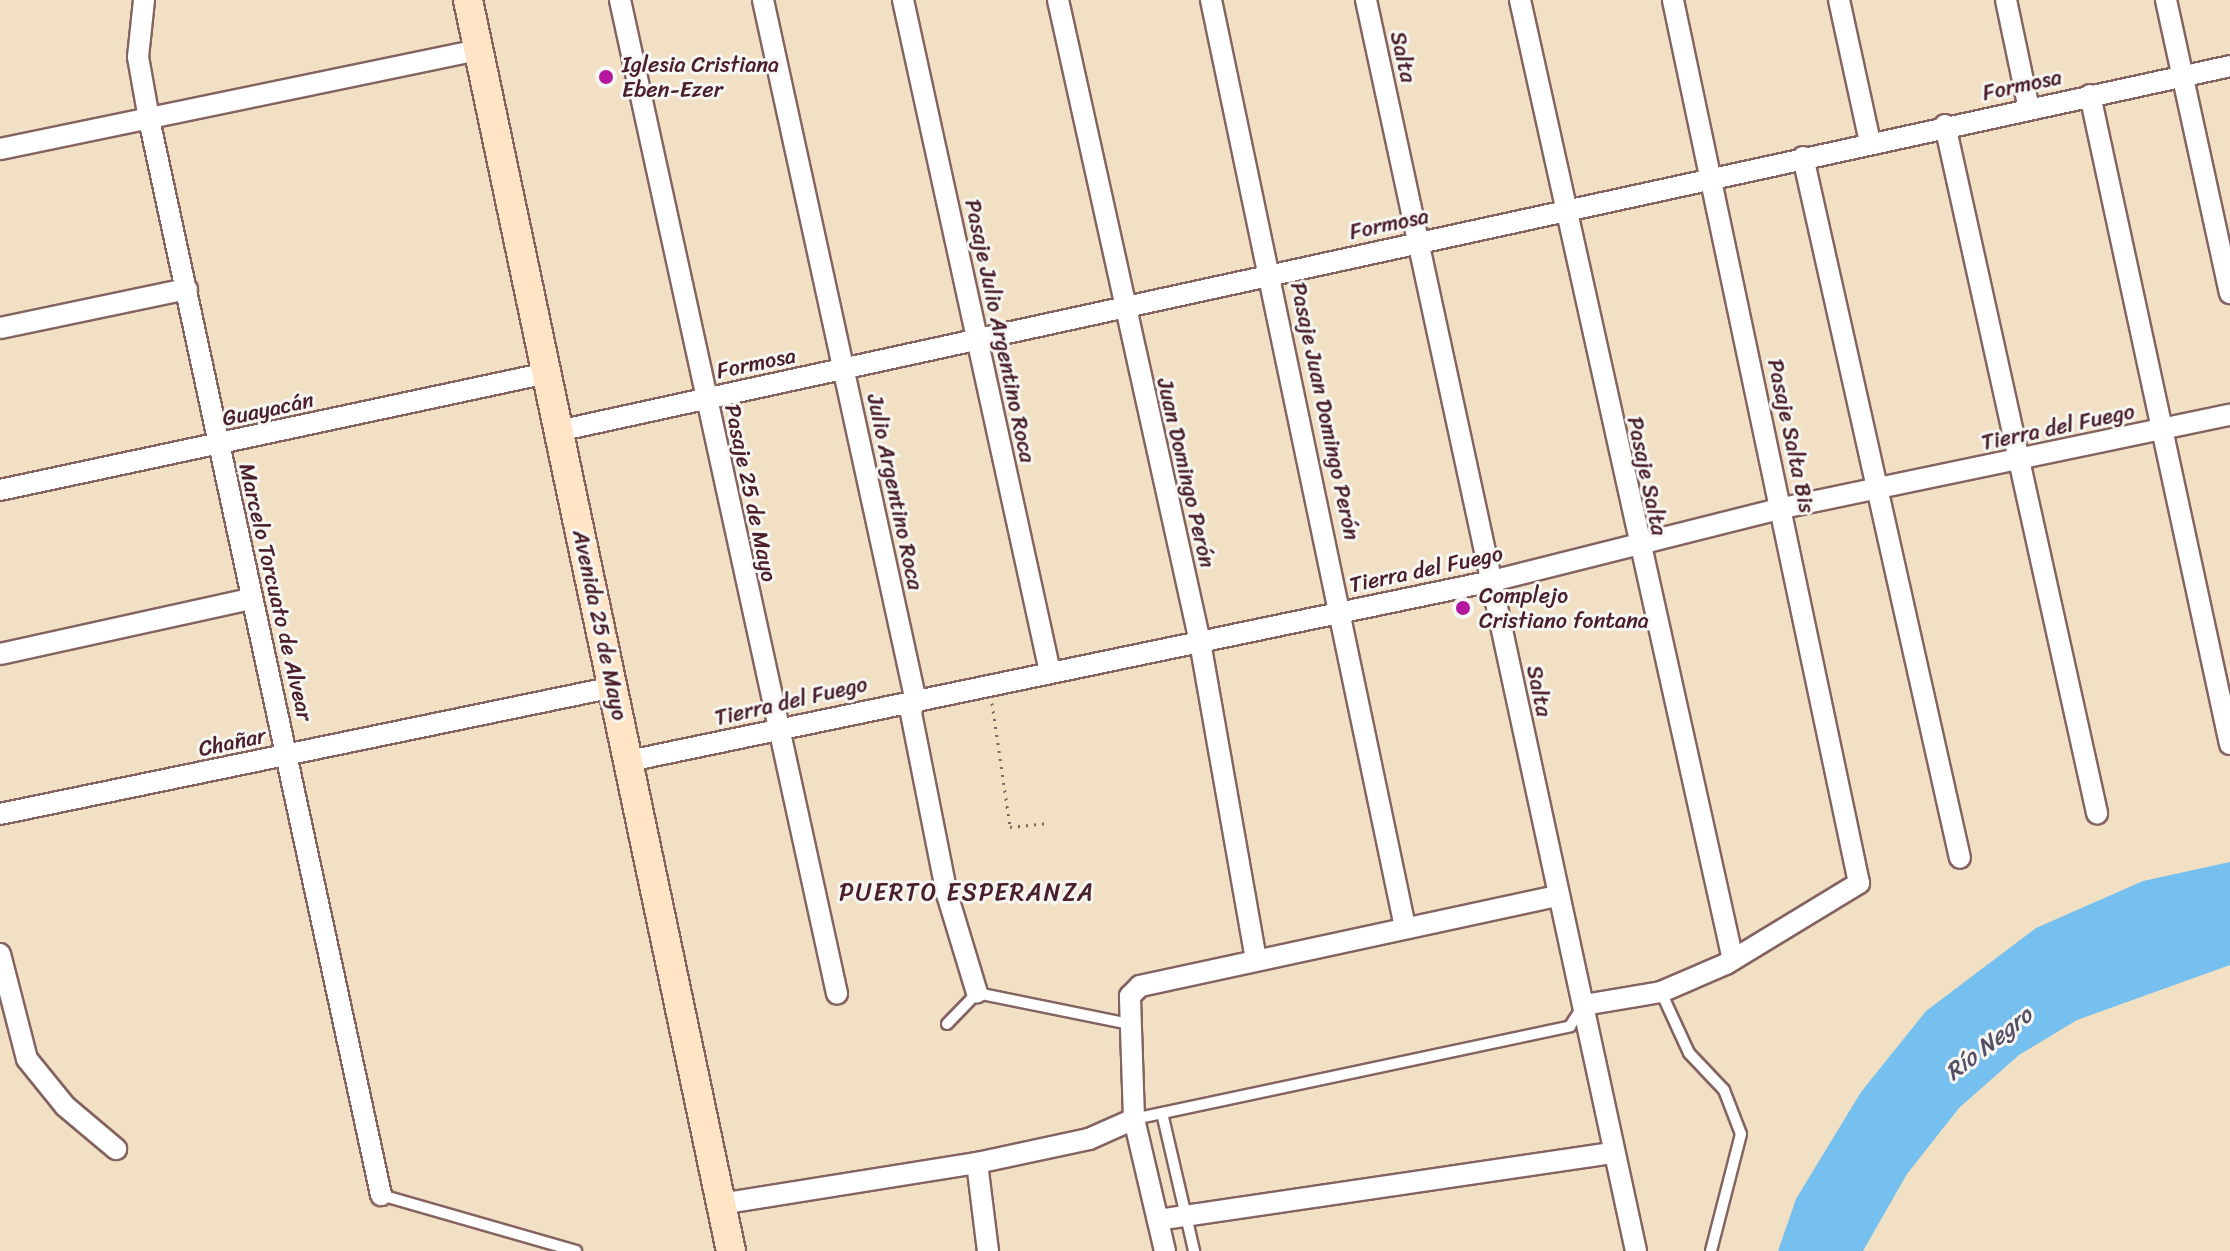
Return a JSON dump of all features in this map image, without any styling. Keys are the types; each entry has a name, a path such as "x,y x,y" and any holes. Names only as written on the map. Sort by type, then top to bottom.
{"main road":[{"name":"Avenida 25 de Mayo","path":"468,0 731,1251"}],"street":[{"name":"Marcelo Torcuato de Alvear","path":"144,0 138,57 149,119 223,443 219,458 250,599 290,755 381,1195"},
{"name":"Pasaje 25 de Mayo","path":"620,0 776,729 837,994"},
{"name":"Julio Argentino Roca","path":"763,0 915,697 911,713 947,894 977,993"},
{"name":"Pasaje Julio Argentino Roca","path":"903,0 1050,672"},
{"name":"Juan Domingo Perón","path":"1058,0 1200,642 1256,958"},
{"name":"Pasaje Juan Domingo Perón","path":"1211,0 1272,274 1405,927"},
{"name":"Salta","path":"1366,0 1420,241 1557,896 1584,1005 1612,1153 1636,1251"},
{"name":"Pasaje Salta","path":"1520,0 1637,545 1733,960"},
{"name":"Pasaje Salta Bis","path":"1673,0 1783,508 1859,883 1733,960"},
{"path":"1839,0 1870,142"},
{"path":"2006,0 2029,109"},
{"path":"2166,0 2230,293"},
{"path":"0,149 478,50"},
{"name":"Formosa","path":"558,431 1945,125 2230,66"},
{"path":"2090,95 2230,744"},
{"path":"1945,125 2097,813"},
{"path":"1803,157 1960,858"},
{"path":"0,328 187,289"},
{"name":"Guayacán","path":"0,490 547,373"},
{"name":"Tierra del Fuego","path":"629,761 915,697 1492,581 1783,508 2230,415"},
{"path":"0,654 250,599"},
{"name":"Chañar","path":"0,814 614,687"},
{"path":"1165,1251 1134,1119 1130,996 1140,986 1256,958 1557,896"},
{"path":"0,954 27,1059 65,1106 116,1149"},
{"path":"1584,1005 1661,992 1733,960"},
{"path":"720,1204 977,1163 1089,1139 1134,1119"},
{"path":"1158,1220 1612,1153"},
{"path":"977,1163 988,1251"}],"lane":[{"path":"1661,992 1689,1053 1724,1090 1741,1134 1711,1251"},
{"path":"947,1024 977,993 1129,1024"},
{"path":"1134,1119 1570,1026 1584,1005"},
{"path":"1162,1113 1194,1251"},
{"path":"381,1195 576,1251"}],"path":[{"path":"989,683 1010,827 1047,823"}],"water":[{"name":"Río Negro","path":"2230,862 2230,965 2077,1020 2019,1055 1959,1108 1907,1174 1863,1251 1778,1251 1796,1199 1861,1092 1926,1011 2036,928 2143,881"}],"place":[{"name":"Iglesia Cristiana Eben-Ezer","path":"606,77"},
{"name":"Complejo Cristiano fontana","path":"1463,608"}],"district":[{"name":"PUERTO ESPERANZA","path":"967,893"}]}
